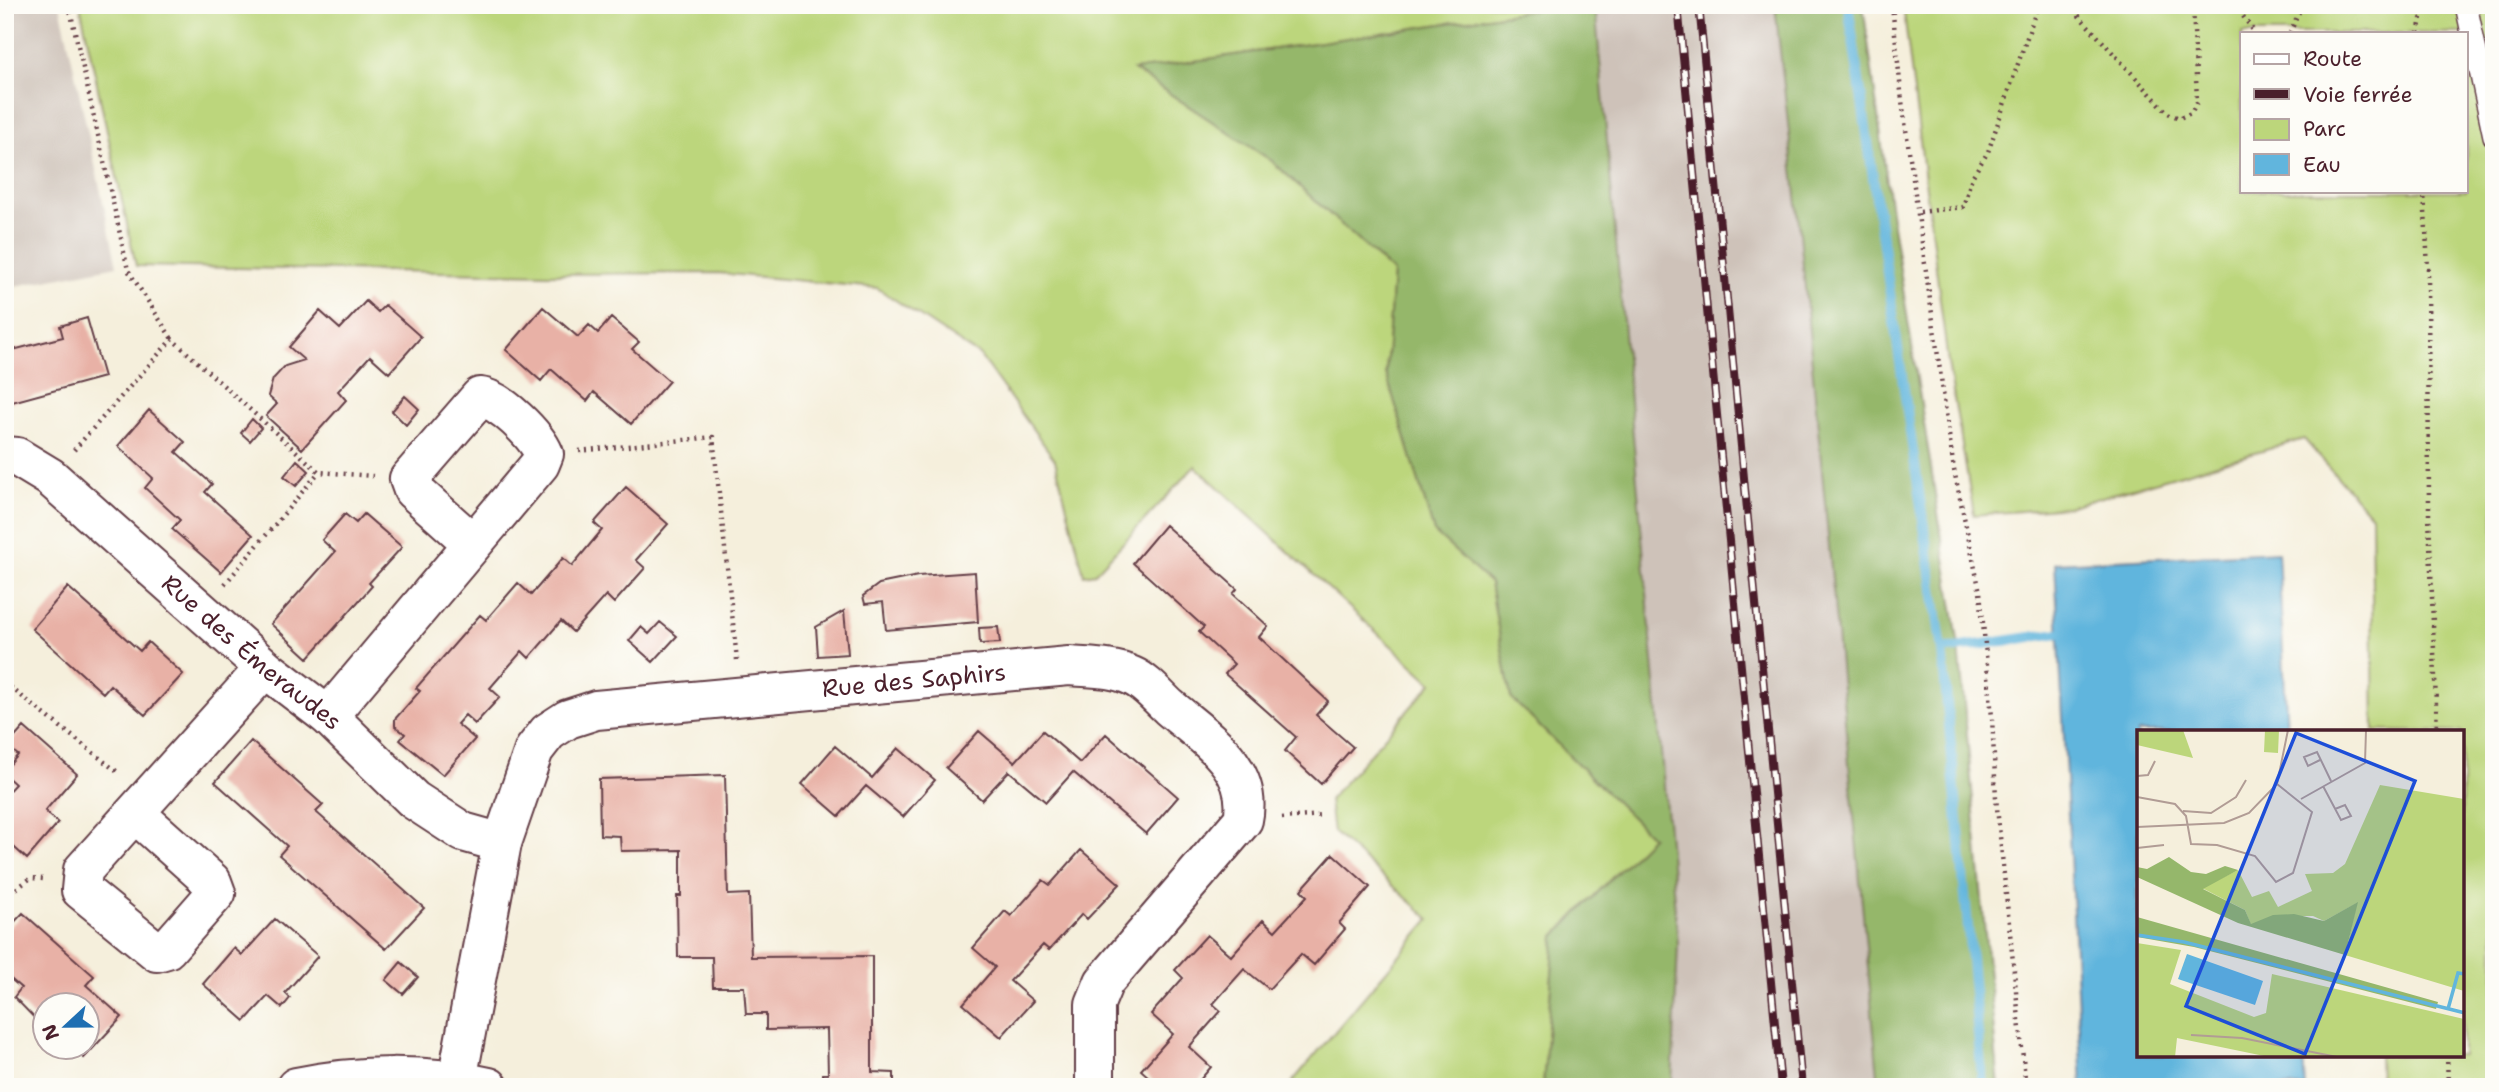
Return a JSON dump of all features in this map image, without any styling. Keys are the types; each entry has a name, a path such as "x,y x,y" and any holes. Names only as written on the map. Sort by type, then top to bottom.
{"street":[{"path":"328,716 471,542 540,464 544,454 539,442 492,398 480,397 409,479 413,490 471,542"},
{"name":"Rue des Émeraudes","path":"5,456 17,457 50,477 264,667 328,716 414,800 463,832 502,843"},
{"name":"Rue des Saphirs","path":"473,1083 502,843 534,750 548,733 568,719 596,710 1069,666 1111,669 1135,677 1226,757 1239,778 1247,801 1242,820 1104,982 1095,1004 1095,1087"},
{"path":"143,806 264,667"},
{"path":"296,1087 393,1077 473,1083"}],"lane":[{"path":"2466,5 2494,136"}],"path":[{"path":"69,5 128,270 173,339 319,472 409,479"},
{"path":"1892,5 1902,101 1920,212 1954,470 1980,592 1992,717 1998,822 2026,1087"},
{"path":"1920,212 1963,207 1972,177 1988,152 2038,5"},
{"path":"2069,5 2168,113 2179,118 2191,113 2197,102 2193,5"},
{"path":"2235,5 2254,32"},
{"path":"2290,32 2302,5"},
{"path":"2418,32 2421,19 2430,5"},
{"path":"2424,192 2428,269 2428,515 2437,730"},
{"path":"50,477 173,339"},
{"path":"544,454 713,437 740,696"},
{"path":"202,612 319,472"},
{"path":"5,683 143,806"},
{"path":"2447,1057 2448,1087"}],"shaded area":[{"path":"5,5 60,5 117,266 5,288"},
{"path":"1595,5 1823,5 1954,1087 1657,1087 1678,944"}],"green space":[{"path":"80,5 1568,5 1134,70 1272,161 1393,272 1386,373 1434,532 1490,583 1511,698 1652,837 1555,936 1543,1087 1288,1087 1430,919 1333,832 1329,800 1432,683 1195,466 1095,573 1084,575 1055,460 980,356 877,288 718,273 548,274 136,266"},
{"path":"1568,5 1595,5 1678,944 1672,1087 1543,1087 1555,936 1652,837 1511,698 1490,583 1434,532 1386,373 1393,272 1272,161 1134,70"},
{"path":"1775,5 1863,5 1891,212 1959,647 1999,1087 1879,1087 1799,223"},
{"path":"1903,5 2494,5 2494,1087 2380,1087 2379,1057 2464,1057 2464,730 2374,730 2371,515 2304,439 2067,507 1974,515 1948,363"}],"water":[{"path":"2278,552 2287,730 2137,730 2137,1057 2303,1057 2305,1087 2082,1087 2055,563"}],"building":[{"path":"366,301 378,312 385,305 421,337 389,373 370,356 338,391 346,400 302,449 266,416 277,404 268,396 273,379 285,366 304,360 289,347 320,311 340,329"},
{"path":"543,307 578,337 589,325 598,333 611,318 639,342 632,349 669,381 631,424 594,392 587,401 551,369 541,381 506,350"},
{"path":"87,318 104,377 5,404 5,352 63,337 60,326"},
{"path":"405,396 419,409 406,425 392,411"},
{"path":"149,410 185,442 176,452 212,484 205,492 253,535 221,572 172,529 180,520 145,488 153,478 118,446"},
{"path":"252,419 261,428 250,441 241,433"},
{"path":"297,460 309,471 296,486 284,476"},
{"path":"626,487 668,524 636,560 645,568 614,603 606,595 573,632 561,621 529,658 522,651 490,688 500,697 475,724 465,715 457,724 475,739 443,775 400,740 405,734 395,726 395,719 420,691 416,688 480,615 486,620 518,583 531,595 563,558 572,566 602,530 594,523"},
{"path":"345,514 356,523 364,514 402,547 369,583 372,586 308,658 271,624 335,552 322,540"},
{"path":"1165,525 1237,589 1233,594 1268,626 1259,637 1328,701 1316,715 1353,747 1321,784 1285,751 1296,737 1225,674 1234,664 1199,632 1204,627 1133,563"},
{"path":"975,572 978,622 886,630 883,602 865,604 863,596 879,584 918,576"},
{"path":"68,587 140,651 148,642 183,674 145,715 110,685 103,693 32,629"},
{"path":"844,611 848,654 818,656 816,627"},
{"path":"660,622 677,636 653,662 629,641 641,627 649,634"},
{"path":"998,627 1000,643 980,644 979,628"},
{"path":"24,727 77,774 45,811 58,823 27,859 5,839 5,795 15,784 5,775 5,770 18,755 7,746"},
{"path":"979,731 1015,762 1043,731 1080,763 1106,734 1178,797 1146,834 1073,772 1046,802 1009,771 982,800 946,768"},
{"path":"251,741 323,805 316,812 424,908 386,949 279,855 287,846 215,782"},
{"path":"835,746 872,778 898,748 935,780 903,817 866,786 839,816 802,784"},
{"path":"725,775 728,895 749,894 751,957 872,956 872,1072 894,1073 894,1087 822,1087 822,1074 828,1074 827,1029 766,1030 766,1014 746,1014 744,987 713,987 712,957 678,957 677,896 681,896 681,850 621,851 620,836 600,835 599,779"},
{"path":"1081,850 1120,884 1087,919 1082,914 1049,950 1043,945 1010,981 1033,1001 1001,1037 963,1004 995,967 973,948 1005,911 1011,916 1043,880 1050,885"},
{"path":"1333,854 1370,887 1339,923 1345,929 1314,965 1301,954 1269,989 1244,969 1213,1004 1221,1011 1189,1047 1211,1067 1194,1087 1160,1087 1141,1070 1173,1034 1151,1014 1183,978 1175,970 1207,935 1231,956 1263,920 1275,931 1307,896 1301,890"},
{"path":"23,913 94,976 86,985 92,990 32,990 32,1016 14,997 21,988 5,974 5,932"},
{"path":"275,919 318,956 285,993 290,998 282,1008 268,996 245,1021 203,984 234,948 242,955"},
{"path":"401,962 418,977 403,994 386,980"},
{"path":"102,999 122,1017 102,1039"}],"waterway":[{"path":"1848,5 1942,650 1983,1087"},
{"path":"1942,650 2059,633"}],"railway":[{"path":"1678,5 1781,1087"},
{"path":"1699,5 1802,1087"}]}
